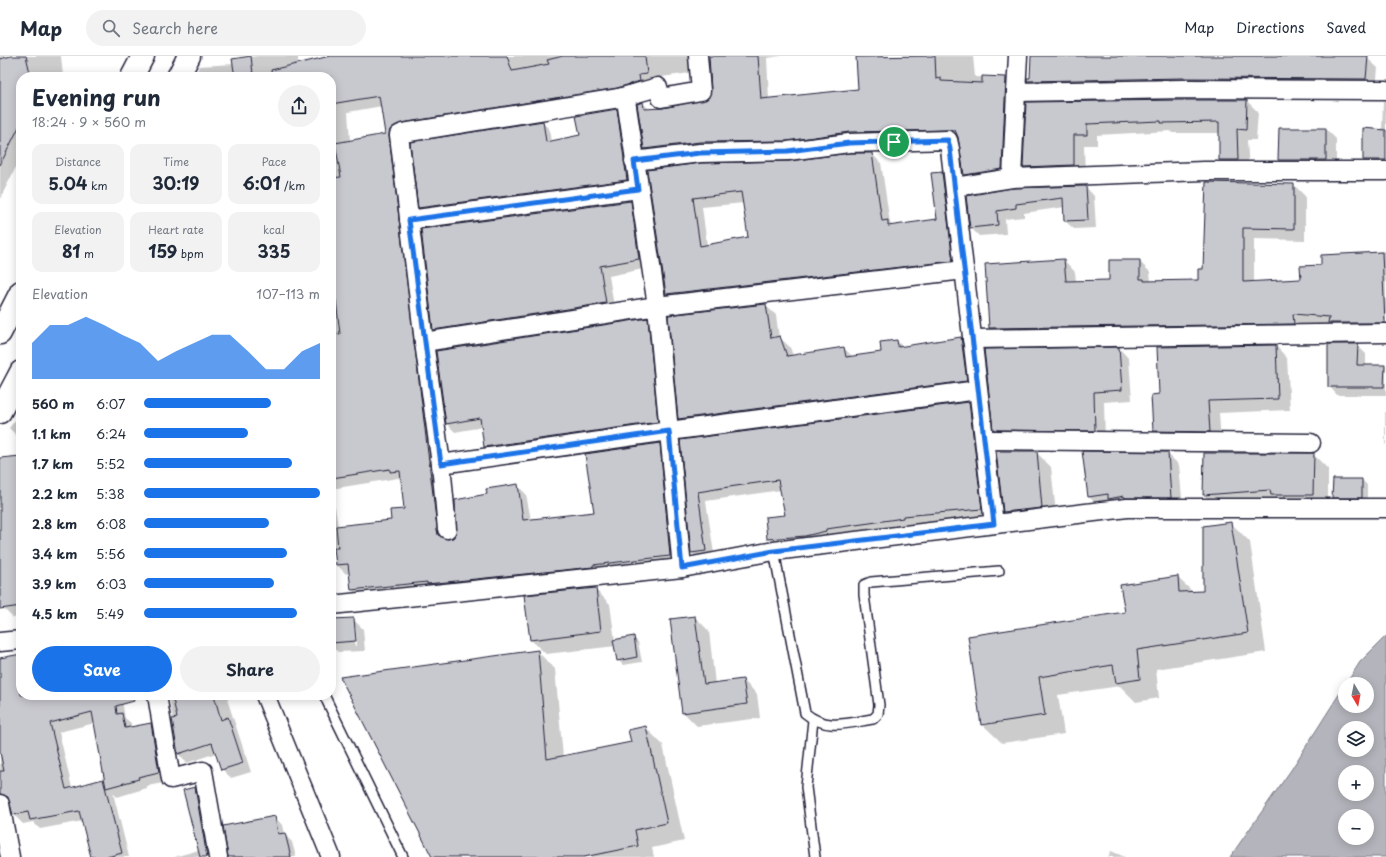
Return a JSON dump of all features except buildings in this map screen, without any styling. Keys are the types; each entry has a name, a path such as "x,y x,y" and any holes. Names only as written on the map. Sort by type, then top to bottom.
{"main road":[{"path":"135,72 143,56"},
{"path":"181,72 189,56"},
{"path":"0,333 16,302"},
{"path":"0,412 16,382"}],"street":[{"path":"447,530 441,464 424,342 399,135 403,133 619,98 658,87 661,98 701,91 698,56"},
{"path":"1012,178 1018,56"},
{"path":"1016,92 1183,89 1386,90"},
{"path":"619,98 626,100 638,189 657,306 682,568"},
{"path":"634,161 700,153 788,151 849,143 948,140 955,187 994,524"},
{"path":"955,187 1012,178 1204,171 1386,171"},
{"path":"409,220 638,189"},
{"path":"424,342 657,306 964,270"},
{"path":"972,339 1386,333"},
{"path":"441,464 669,431 978,390"},
{"path":"985,440 1311,443"},
{"path":"336,604 682,568 774,551 1127,508 1386,508"},
{"path":"0,642 16,640"},
{"path":"158,700 171,779 203,771 218,857"},
{"path":"268,700 331,857"},
{"path":"0,804 10,857"}],"lane":[{"path":"774,551 805,713 813,720 830,725 873,719 878,714 879,705 864,595 864,585 871,582 999,571"},
{"path":"326,700 403,857"},
{"path":"813,720 806,787 815,857"}],"shaded area":[{"path":"1386,636 1386,857 1230,857 1291,770 1338,696 1338,713 1374,713 1374,677 1350,677 1360,662"}],"route":[{"path":"948,140 994,524 774,551 682,568 669,431 441,464 409,220 638,189 634,161 700,153 788,151 849,143 894,142 948,140"}]}
